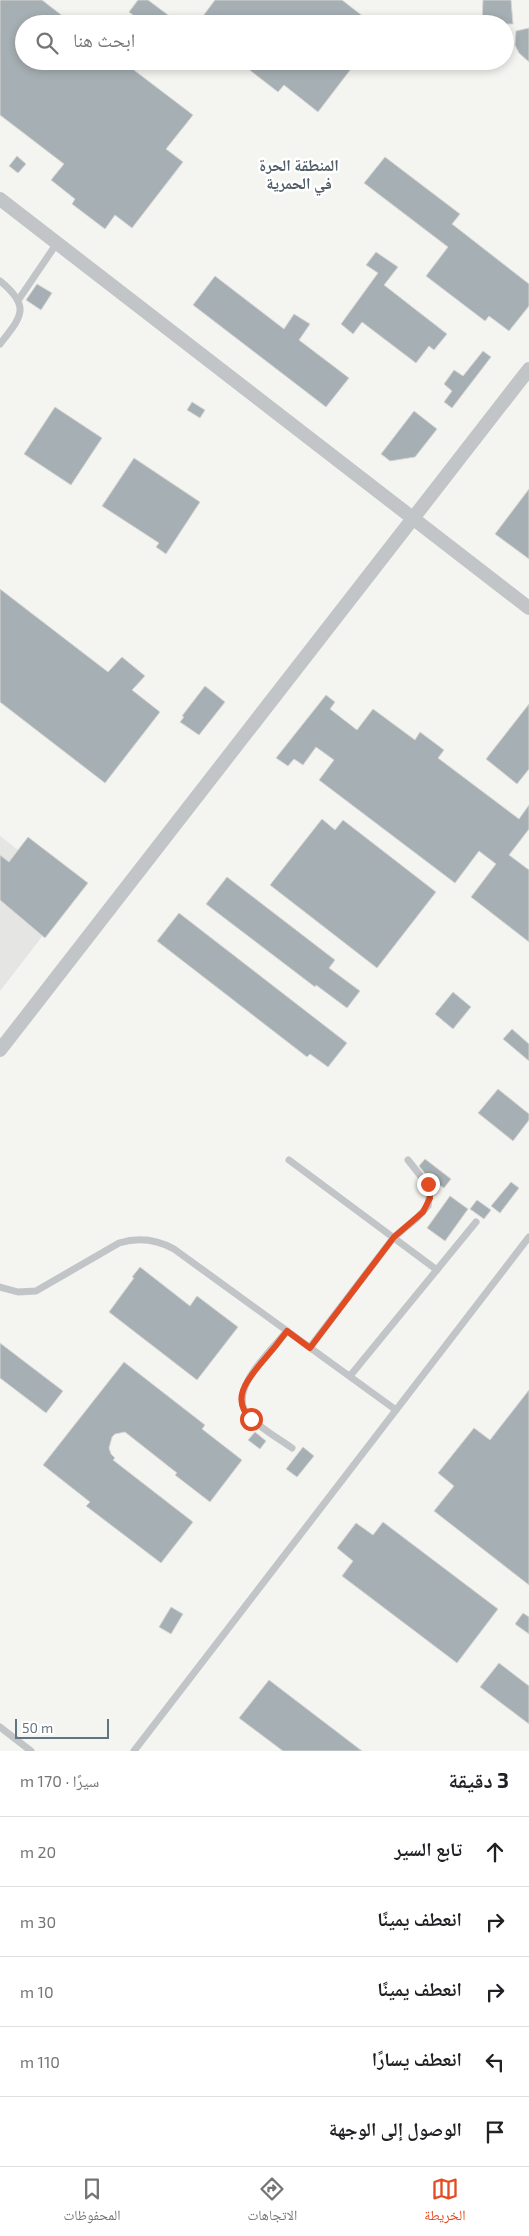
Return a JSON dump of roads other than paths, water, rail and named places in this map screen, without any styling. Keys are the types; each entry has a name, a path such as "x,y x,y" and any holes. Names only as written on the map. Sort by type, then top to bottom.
{"street":[{"path":"0,199 529,608"},
{"path":"0,1050 529,369"}],"lane":[{"path":"19,299 57,244"},
{"path":"0,281 19,299 20,307 18,320 0,344"},
{"path":"289,1160 436,1270"},
{"path":"310,1348 394,1237 423,1212 430,1198 428,1184 408,1160"},
{"path":"350,1376 476,1222"},
{"path":"134,1751 529,1237"},
{"path":"0,1287 18,1292 36,1291 119,1243 135,1239 153,1240 174,1249 396,1410"},
{"path":"287,1331 247,1381 241,1394 241,1400 247,1415 292,1448"},
{"path":"0,1727 31,1751"}],"district":[{"name":"المنطقة الحرة في الحمرية","path":"299,173"}]}
